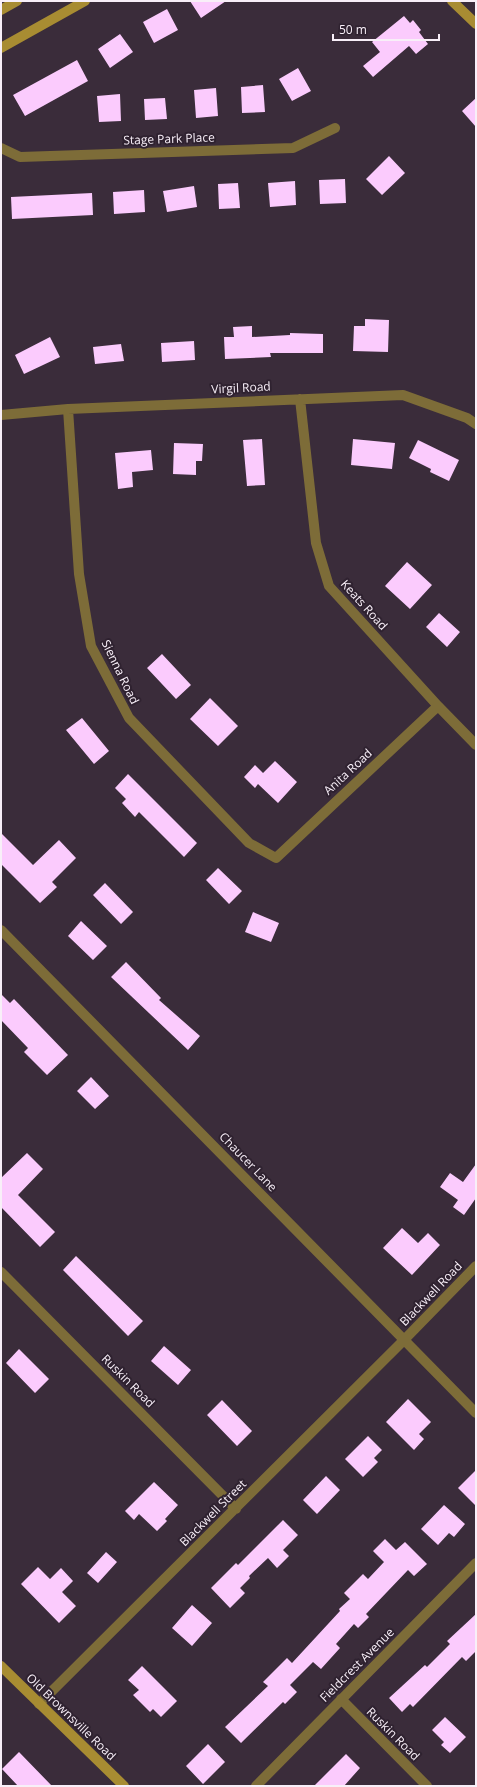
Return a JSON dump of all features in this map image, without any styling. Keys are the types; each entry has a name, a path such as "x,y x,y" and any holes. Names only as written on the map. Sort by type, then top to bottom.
{"main road":[{"path":"1,10 17,1"},
{"path":"1,48 85,1"},
{"path":"452,1 476,24"},
{"name":"Old Brownsville Road","path":"1,1666 124,1786"}],"street":[{"name":"Stage Park Place","path":"1,148 20,157 293,148 335,128"},
{"name":"Virgil Road","path":"1,415 68,409 403,395 467,418 476,424"},
{"name":"Keats Road","path":"300,399 316,543 329,586 438,706 476,745"},
{"name":"Sienna Road","path":"68,409 79,574 91,646 129,718 249,843 276,858"},
{"name":"Anita Road","path":"276,858 438,706"},
{"name":"Chaucer Lane","path":"1,930 476,1413"},
{"name":"Blackwell Road","path":"404,1340 476,1266"},
{"name":"Ruskin Road","path":"1,1272 236,1509"},
{"name":"Blackwell Street","path":"40,1704 404,1340"},
{"name":"Fieldcrest Avenue","path":"256,1786 341,1699 474,1568"},
{"name":"Ruskin Road","path":"341,1699 427,1786"}],"building":[{"path":"190,1 226,1 201,18"},
{"path":"167,9 178,30 154,43 143,22"},
{"path":"404,16 410,23 413,20 421,30 419,32 428,44 416,54 409,46 373,77 363,66 380,52 372,42"},
{"path":"120,34 133,52 110,68 98,49"},
{"path":"77,60 88,81 25,116 13,95"},
{"path":"298,68 311,91 292,101 279,79"},
{"path":"263,85 265,112 242,113 241,87"},
{"path":"216,88 218,116 196,118 194,90"},
{"path":"120,94 121,121 99,122 97,96"},
{"path":"165,98 167,119 145,120 144,99"},
{"path":"476,98 476,127 462,111"},
{"path":"389,156 405,173 382,195 366,179"},
{"path":"345,179 346,203 320,204 319,180"},
{"path":"295,181 296,205 270,207 268,183"},
{"path":"238,183 240,208 219,209 218,184"},
{"path":"194,186 197,207 167,212 163,191"},
{"path":"144,190 145,212 114,214 113,192"},
{"path":"92,193 93,215 12,219 11,197"},
{"path":"365,319 389,320 388,352 353,351 354,326 365,326"},
{"path":"252,326 252,337 290,335 290,333 323,334 323,353 270,353 271,357 225,359 224,337 234,337 233,327"},
{"path":"50,337 60,357 24,374 15,355"},
{"path":"194,341 195,360 162,362 161,343"},
{"path":"121,344 124,361 95,364 93,347"},
{"path":"262,439 265,485 247,486 243,440"},
{"path":"353,439 395,443 392,469 351,465"},
{"path":"418,440 459,460 449,481 430,472 431,469 409,458"},
{"path":"174,443 203,444 202,461 196,461 196,475 173,474"},
{"path":"151,450 153,470 132,472 133,487 118,489 115,453"},
{"path":"407,562 432,585 410,609 385,586"},
{"path":"439,613 460,632 447,647 426,627"},
{"path":"162,654 191,685 176,699 147,668"},
{"path":"210,698 238,726 218,746 190,719"},
{"path":"82,718 109,751 94,764 66,730"},
{"path":"275,761 297,782 278,803 258,784 255,788 244,777 255,765 263,773"},
{"path":"128,774 197,843 184,857 139,812 135,817 122,803 126,799 115,788"},
{"path":"1,833 33,865 59,840 76,858 52,882 57,887 40,903 1,864"},
{"path":"218,868 242,891 229,904 206,880"},
{"path":"105,883 133,912 121,924 93,895"},
{"path":"253,912 279,923 271,942 245,932"},
{"path":"81,921 107,946 93,960 68,936"},
{"path":"126,962 161,998 159,1000 200,1036 188,1050 111,977"},
{"path":"1,994 10,1003 14,999 68,1055 47,1075 24,1052 28,1048 1,1020"},
{"path":"91,1077 109,1096 95,1109 77,1091"},
{"path":"27,1153 43,1169 18,1195 55,1232 40,1247 1,1207 1,1178"},
{"path":"476,1164 476,1198 464,1215 453,1207 458,1200 440,1187 450,1173 463,1182"},
{"path":"402,1228 418,1243 428,1233 440,1245 412,1275 383,1248"},
{"path":"76,1256 143,1321 128,1336 63,1270"},
{"path":"164,1346 191,1370 178,1385 151,1361"},
{"path":"19,1349 49,1379 35,1393 6,1363"},
{"path":"408,1399 431,1422 419,1434 424,1439 414,1450 386,1422"},
{"path":"222,1400 252,1431 237,1446 207,1415"},
{"path":"368,1436 382,1450 374,1458 378,1462 363,1477 345,1459"},
{"path":"476,1470 476,1506 458,1488"},
{"path":"326,1476 340,1490 317,1514 303,1500"},
{"path":"154,1482 178,1505 165,1519 167,1521 157,1531 139,1514 134,1520 125,1511"},
{"path":"444,1505 465,1524 454,1537 449,1533 438,1545 421,1529"},
{"path":"283,1520 298,1535 283,1550 289,1556 277,1568 268,1558 249,1576 250,1578 240,1588 245,1593 230,1608 211,1588 236,1563 238,1565"},
{"path":"385,1539 396,1550 405,1542 427,1564 414,1576 408,1570 366,1614 369,1617 358,1628 354,1624 336,1644 340,1648 321,1669 313,1662 290,1685 297,1692 285,1704 283,1702 241,1743 225,1727 268,1686 263,1682 287,1658 292,1663 340,1611 339,1609 350,1599 344,1593 363,1574 368,1579 384,1562 373,1551"},
{"path":"106,1552 117,1562 98,1583 87,1573"},
{"path":"38,1567 50,1579 61,1568 73,1581 62,1592 76,1606 59,1623 21,1584"},
{"path":"192,1605 212,1623 192,1646 172,1628"},
{"path":"476,1614 476,1651 466,1661 462,1657 413,1707 410,1704 402,1712 389,1698 425,1665 427,1667 450,1644 447,1641"},
{"path":"142,1666 177,1701 161,1717 153,1709 150,1712 133,1695 139,1690 128,1680"},
{"path":"445,1717 466,1737 450,1753 441,1745 444,1742 432,1730"},
{"path":"208,1744 225,1762 203,1784 186,1766"},
{"path":"19,1752 52,1786 18,1786 2,1769"},
{"path":"346,1754 360,1768 344,1786 314,1786"}]}
